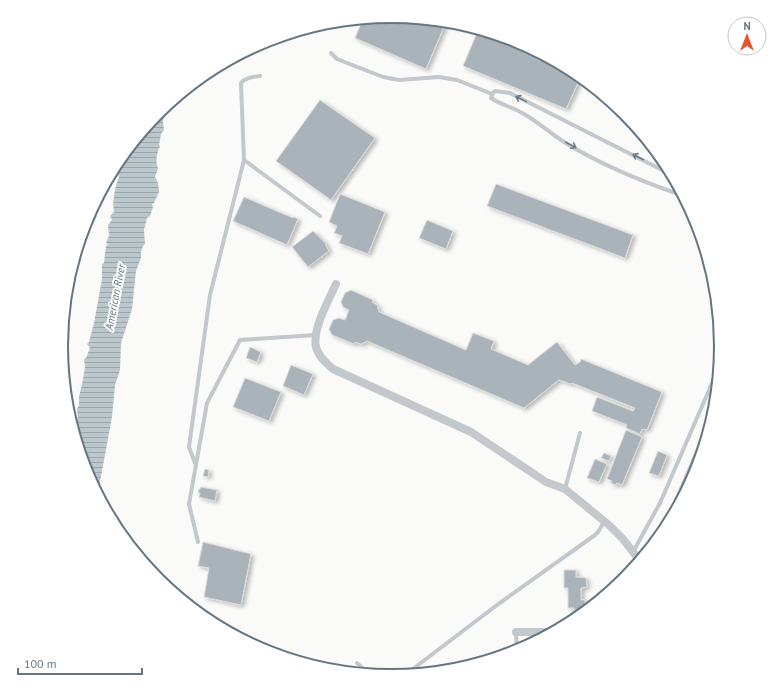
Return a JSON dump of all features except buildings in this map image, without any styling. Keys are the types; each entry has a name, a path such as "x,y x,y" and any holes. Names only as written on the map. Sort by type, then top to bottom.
{"street":[{"path":"336,284 320,320 316,335 316,346 319,355 333,369 472,432 546,482 565,489 605,521 623,539 636,556"},
{"path":"516,632 535,635"}],"lane":[{"path":"331,53 337,59 383,77 399,80 439,77 457,80 492,94"},
{"path":"195,463 189,447 210,295 244,160 241,83 247,78 260,76"},
{"path":"492,94 495,91 510,93 662,170"},
{"path":"492,94 491,98 498,103 510,106 524,114 565,142 614,168 652,185 675,193"},
{"path":"244,160 320,216"},
{"path":"198,542 189,504 195,463 207,403 240,340 316,335"},
{"path":"633,552 660,503 713,382"},
{"path":"565,489 580,433"},
{"path":"414,668 497,605 595,535 605,521"},
{"path":"516,632 517,643"},
{"path":"357,663 362,667"}],"water":[{"name":"American River","path":"164,117 164,130 161,134 157,157 158,168 155,177 158,183 159,192 154,203 152,204 153,207 150,216 147,218 144,230 145,244 141,252 141,258 136,271 132,309 121,343 120,370 115,385 112,417 100,484 86,450 77,419 77,409 79,405 79,396 85,367 84,359 86,358 90,348 87,344 89,342 94,323 102,279 102,264 104,263 106,246 108,245 106,242 109,236 108,225 112,220 110,216 114,212 114,194 119,177 118,174 135,149"}]}
